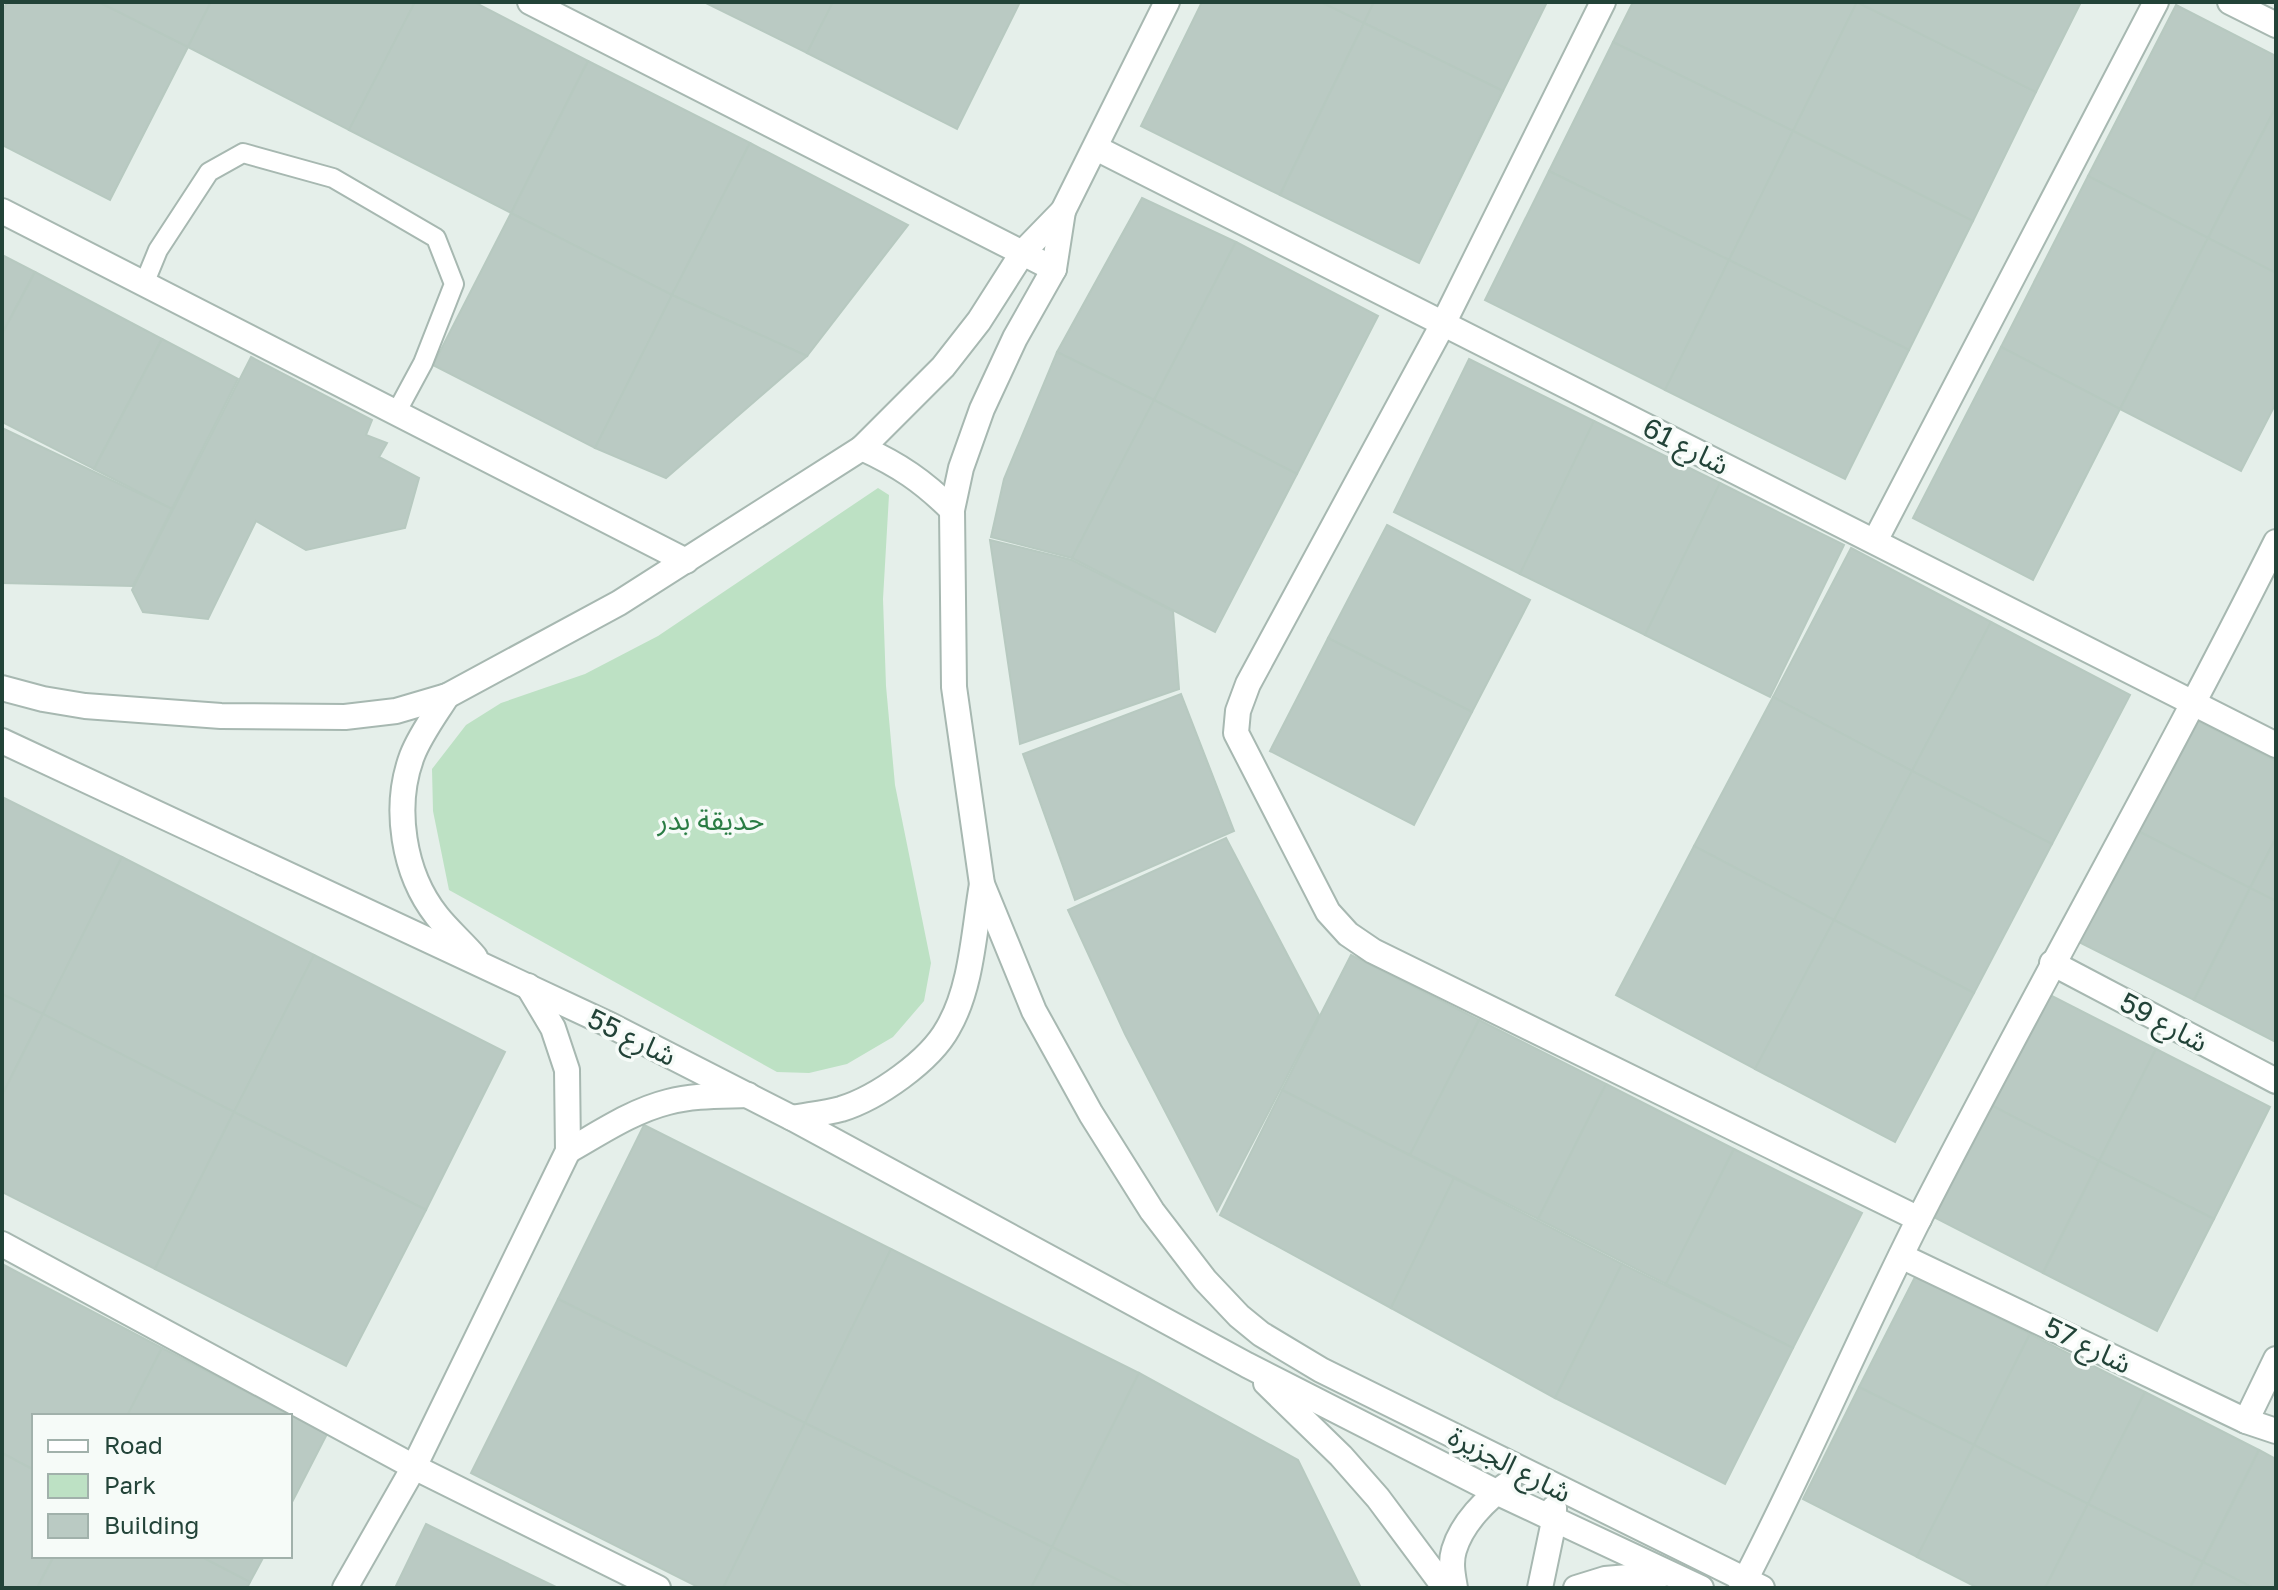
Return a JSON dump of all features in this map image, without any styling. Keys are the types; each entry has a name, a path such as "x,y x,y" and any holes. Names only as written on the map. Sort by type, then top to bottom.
{"street":[{"path":"530,2 1054,269"},
{"path":"2,688 85,706 221,716 345,717 396,711 447,696 619,603 862,448 943,367 979,321 1023,252 1063,211 1167,2"},
{"path":"1603,2 1443,324 1255,670 1238,711 1236,733 1328,912 1348,934 1373,951 1919,1219"},
{"path":"1875,541 2156,2"},
{"path":"2230,2 2276,25"},
{"name":"شارع 61","path":"1096,148 2276,745"},
{"path":"2,211 686,561"},
{"path":"792,1118 842,1109 888,1087 925,1056 948,1029 961,997 982,884 954,687 952,510 961,468 982,409 1015,338 1054,269 1063,211"},
{"path":"862,448 898,465 929,487 952,510"},
{"path":"1749,1585 1919,1219 2052,963 2195,703 2276,542"},
{"path":"447,696 412,756 404,786 402,817 411,868 435,914 484,966"},
{"name":"شارع 55","path":"2,741 528,986 748,1095 1247,1365"},
{"name":"شارع الجزيرة","path":"982,884 1034,1011 1091,1114 1152,1211 1205,1280 1239,1316 1261,1334 1321,1370 1749,1585"},
{"name":"شارع 59","path":"2052,963 2276,1081"},
{"path":"345,1588 414,1467 568,1151 567,1070 553,1028 528,986"},
{"path":"568,1151 630,1115 668,1102 707,1096 748,1095"},
{"path":"2,1244 414,1467 658,1588"},
{"name":"شارع 57","path":"1901,1256 2246,1421 2276,1431"},
{"path":"2246,1421 2276,1359"},
{"path":"1247,1365 1350,1467 1414,1543 1445,1588"},
{"name":"شارع الجزيرة","path":"1247,1365 1554,1521 1701,1588"},
{"path":"1455,1588 1452,1566 1454,1551 1463,1531 1496,1492 1539,1479 1554,1503 1554,1521 1540,1588"},
{"path":"1576,1588 1627,1575 1670,1573"}],"lane":[{"path":"144,284 158,250 209,172 243,153 333,178 436,238 454,284 423,363 396,413"}],"green space":[{"name":"حديقة بدر","path":"878,488 889,495 883,599 886,686 895,785 931,963 924,1001 893,1037 847,1064 809,1073 777,1072 449,890 433,811 432,769 466,725 501,703 585,674 658,636"}],"building":[{"path":"7,2 99,2 188,47 110,200 2,145 2,12"},
{"path":"99,2 211,2 188,47"},
{"path":"211,2 415,2 349,130 188,47"},
{"path":"415,2 474,2 588,61 511,213 349,130"},
{"path":"704,2 833,2 807,53"},
{"path":"833,2 1020,2 957,129 807,53"},
{"path":"1202,2 1321,2 1364,23 1280,195 1141,126"},
{"path":"1321,2 1374,2 1364,23"},
{"path":"1374,2 1547,2 1503,91 1364,23"},
{"path":"1633,2 1857,2 1793,131 1613,42"},
{"path":"1857,2 2036,92 1973,221 1793,131"},
{"path":"1857,2 2081,2 2036,92"},
{"path":"2176,5 2276,56 2276,107 2208,238 2088,176"},
{"path":"1364,23 1503,91 1419,263 1280,195"},
{"path":"1613,42 1793,131 1729,260 1549,171"},
{"path":"588,61 750,143 672,295 511,213"},
{"path":"2276,107 2276,273 2208,238"},
{"path":"1793,131 1973,221 1909,350 1729,260"},
{"path":"750,143 908,225 807,356 672,295"},
{"path":"1549,171 1729,260 1665,390 1485,300"},
{"path":"2088,176 2208,238 2120,409 2001,347"},
{"path":"1142,198 1236,242 1154,400 1057,352"},
{"path":"511,213 672,295 595,448 433,365"},
{"path":"2208,238 2276,273 2276,403 2241,471 2120,409"},
{"path":"1236,242 1378,316 1297,474 1154,400"},
{"path":"2,255 35,272 2,334"},
{"path":"1729,260 1909,350 1845,479 1665,390"},
{"path":"35,272 162,339 94,469 2,422 2,334"},
{"path":"672,295 807,356 666,478 595,448"},
{"path":"162,339 238,379 172,509 94,469"},
{"path":"2001,347 2120,409 2033,580 1913,518"},
{"path":"1057,352 1154,400 1072,558 991,537 1004,479"},
{"path":"251,357 372,420 366,435 387,443 379,457 419,478 405,528 306,550 256,521 208,619 143,612 132,590"},
{"path":"1469,359 1594,421 1520,574 1394,512"},
{"path":"1154,400 1297,474 1215,632 1072,558"},
{"path":"1594,421 1720,483 1645,635 1520,574"},
{"path":"2,428 172,509 133,586 2,583"},
{"path":"1720,483 1844,545 1770,697 1645,635"},
{"path":"1387,525 1530,600 1472,712 1328,638"},
{"path":"990,540 1072,560 1173,611 1179,689 1020,744"},
{"path":"1851,548 1991,622 1912,771 1773,697"},
{"path":"1991,622 2130,695 2052,844 1912,771"},
{"path":"1328,638 1472,712 1414,825 1270,751"},
{"path":"1181,694 1234,831 1075,900 1023,754"},
{"path":"1773,697 1912,771 1834,920 1694,846"},
{"path":"2192,718 2276,761 2276,838 2250,888 2136,830"},
{"path":"1912,771 2052,844 1974,993 1834,920"},
{"path":"2,797 122,857 43,1014 2,994"},
{"path":"2136,830 2250,888 2194,1000 2079,942"},
{"path":"1226,838 1319,1015 1217,1211 1125,1034 1068,910"},
{"path":"2276,838 2276,901 2250,888"},
{"path":"1694,846 1834,920 1755,1069 1616,995"},
{"path":"122,857 314,955 234,1112 43,1014"},
{"path":"2250,888 2276,901 2276,1042 2194,1000"},
{"path":"1834,920 1974,993 1895,1142 1755,1069"},
{"path":"314,955 505,1052 426,1210 234,1112"},
{"path":"1351,955 1479,1020 1410,1155 1282,1090"},
{"path":"2042,991 2156,1049 2099,1161 1985,1102"},
{"path":"2,994 43,1014 2,1095"},
{"path":"43,1014 234,1112 155,1269 2,1192 2,1095"},
{"path":"1479,1020 1606,1084 1538,1219 1410,1155"},
{"path":"2156,1049 2270,1107 2214,1219 2099,1161"},
{"path":"1606,1084 1734,1149 1666,1284 1538,1219"},
{"path":"1282,1090 1454,1178 1391,1308 1220,1215"},
{"path":"1985,1102 2099,1161 2043,1273 1928,1214"},
{"path":"234,1112 426,1210 346,1366 155,1269"},
{"path":"644,1125 891,1249 805,1423 558,1299"},
{"path":"1734,1149 1862,1213 1793,1348 1666,1284"},
{"path":"2099,1161 2214,1219 2157,1331 2043,1273"},
{"path":"1454,1178 1622,1264 1555,1398 1391,1308"},
{"path":"891,1249 1139,1373 1052,1547 805,1423"},
{"path":"2,1264 162,1348 128,1414 32,1414 32,1469 2,1453"},
{"path":"1622,1264 1793,1348 1725,1484 1555,1398"},
{"path":"1916,1275 2030,1334 1974,1445 1859,1387"},
{"path":"558,1299 805,1423 723,1588 700,1588 471,1473"},
{"path":"2030,1334 2145,1392 2088,1504 1974,1445"},
{"path":"162,1348 289,1414 128,1414"},
{"path":"1139,1373 1298,1460 1361,1588 1134,1588 1052,1547"},
{"path":"1859,1387 1974,1445 1917,1557 1803,1499"},
{"path":"2145,1392 2259,1450 2203,1562 2088,1504"},
{"path":"292,1416 327,1434 292,1502"},
{"path":"805,1423 1052,1547 1031,1588 723,1588"},
{"path":"1974,1445 2088,1504 2045,1588 1978,1588 1917,1557"},
{"path":"2259,1450 2276,1459 2276,1588 2253,1588 2203,1562"},
{"path":"2,1453 32,1469 32,1558 53,1558 37,1588 2,1588"},
{"path":"2088,1504 2203,1562 2190,1588 2045,1588"},
{"path":"426,1524 558,1588 395,1588"},
{"path":"1052,1547 1134,1588 1031,1588"},
{"path":"53,1558 204,1558 250,1582 247,1588 37,1588"},
{"path":"204,1558 263,1558 250,1582"},
{"path":"2203,1562 2253,1588 2190,1588"}]}
